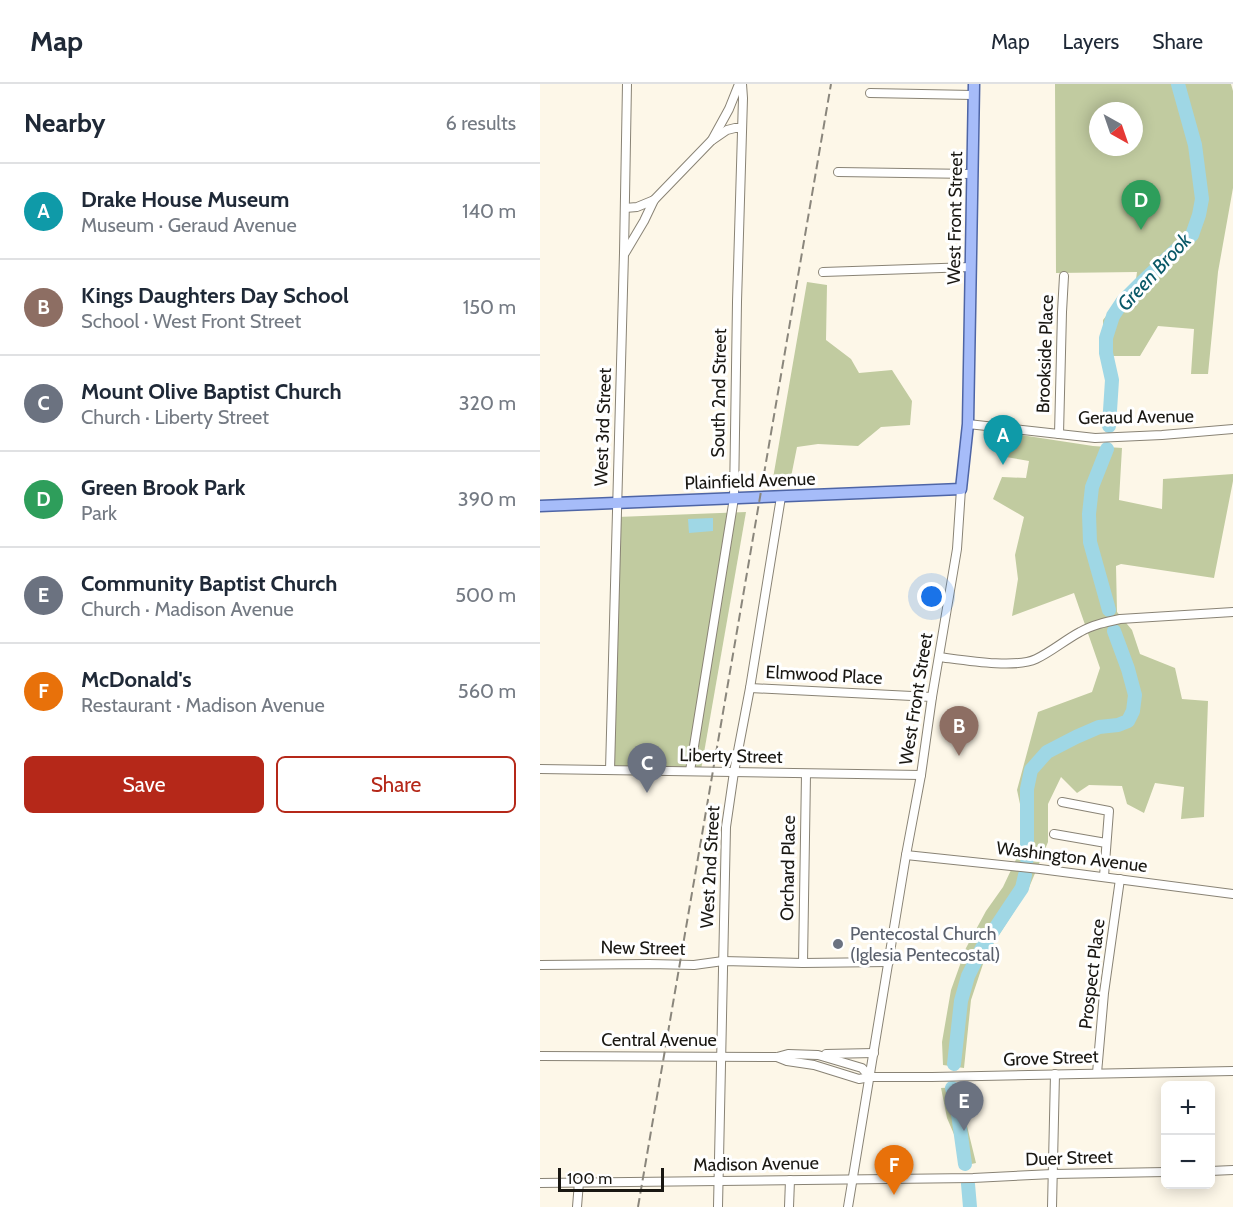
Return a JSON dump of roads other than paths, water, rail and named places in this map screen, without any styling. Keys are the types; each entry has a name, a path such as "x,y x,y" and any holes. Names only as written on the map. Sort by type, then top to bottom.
{"main road":[{"name":"West Front Street","path":"961,489 968,424 973,90"},
{"name":"Plainfield Avenue","path":"540,506 961,489"}],"street":[{"name":"West 3rd Street","path":"610,770 627,84"},
{"path":"711,141 741,84"},
{"name":"South 2nd Street","path":"690,771 734,498 741,84"},
{"path":"870,93 973,90"},
{"path":"624,253 654,200 711,141 728,130 742,128"},
{"path":"838,172 972,174"},
{"path":"625,208 637,207 654,200"},
{"path":"823,273 971,267"},
{"name":"Brookside Place","path":"1059,434 1064,276"},
{"name":"Geraud Avenue","path":"968,424 1095,438 1185,434 1233,429"},
{"name":"West Front Street","path":"848,1207 957,549 961,489"},
{"name":"West 2nd Street","path":"718,1207 726,827 781,497"},
{"path":"939,657 981,662 1027,662 1036,659 1080,631 1104,622 1233,612"},
{"name":"Elmwood Place","path":"750,688 932,697"},
{"name":"Liberty Street","path":"540,769 921,775"},
{"name":"Orchard Place","path":"803,963 806,774"},
{"path":"1062,802 1109,811 1104,876"},
{"path":"1054,834 1106,843"},
{"name":"Washington Avenue","path":"906,855 1104,876 1233,894"},
{"name":"Prospect Place","path":"1098,1073 1104,993 1120,879"},
{"name":"New Street","path":"540,965 694,965 723,961 889,962"},
{"path":"818,1054 874,1053"},
{"name":"Central Avenue","path":"777,1057 788,1054 818,1054 862,1068 870,1077"},
{"name":"Central Avenue","path":"540,1056 777,1057 814,1065 859,1079 870,1077"},
{"name":"Grove Street","path":"870,1077 1233,1071"},
{"path":"1052,1207 1055,1074"},
{"path":"1215,1171 1233,1170"},
{"name":"Duer Street","path":"973,1178 1161,1172"},
{"name":"Madison Avenue","path":"540,1183 973,1178"},
{"path":"789,1207 790,1180"},
{"path":"577,1207 579,1182"}],"water":[{"path":"713,518 713,531 689,533 688,519"}],"waterway":[{"name":"Green Brook","path":"1109,426 1112,380 1106,353 1106,338 1113,316 1123,301 1192,235 1199,215 1202,199 1195,145 1178,84"},
{"name":"Green Brook","path":"1107,449 1092,487 1089,514 1090,542 1109,610"},
{"name":"Green Brook","path":"1027,859 1027,789 1031,770 1047,752 1099,727 1118,725 1128,721 1133,711 1135,695 1114,631"},
{"name":"Green Brook","path":"954,1064 961,1001 968,976 982,948 1022,888 1025,875"},
{"name":"Green Brook","path":"952,1088 965,1164"},
{"name":"Green Brook","path":"968,1184 970,1207"}],"railway":[{"path":"638,1207 831,84"}],"place":[{"name":"Green Brook Park","path":"1141,230"},
{"name":"Drake House Museum","path":"1003,465"},
{"name":"Kings Daughters Day School","path":"959,756"},
{"name":"Mount Olive Baptist Church","path":"647,793"},
{"name":"Pentecostal Church (Iglesia Pentecostal)","path":"838,944"},
{"name":"Community Baptist Church","path":"964,1131"},
{"name":"McDonald's","path":"894,1195"}]}
